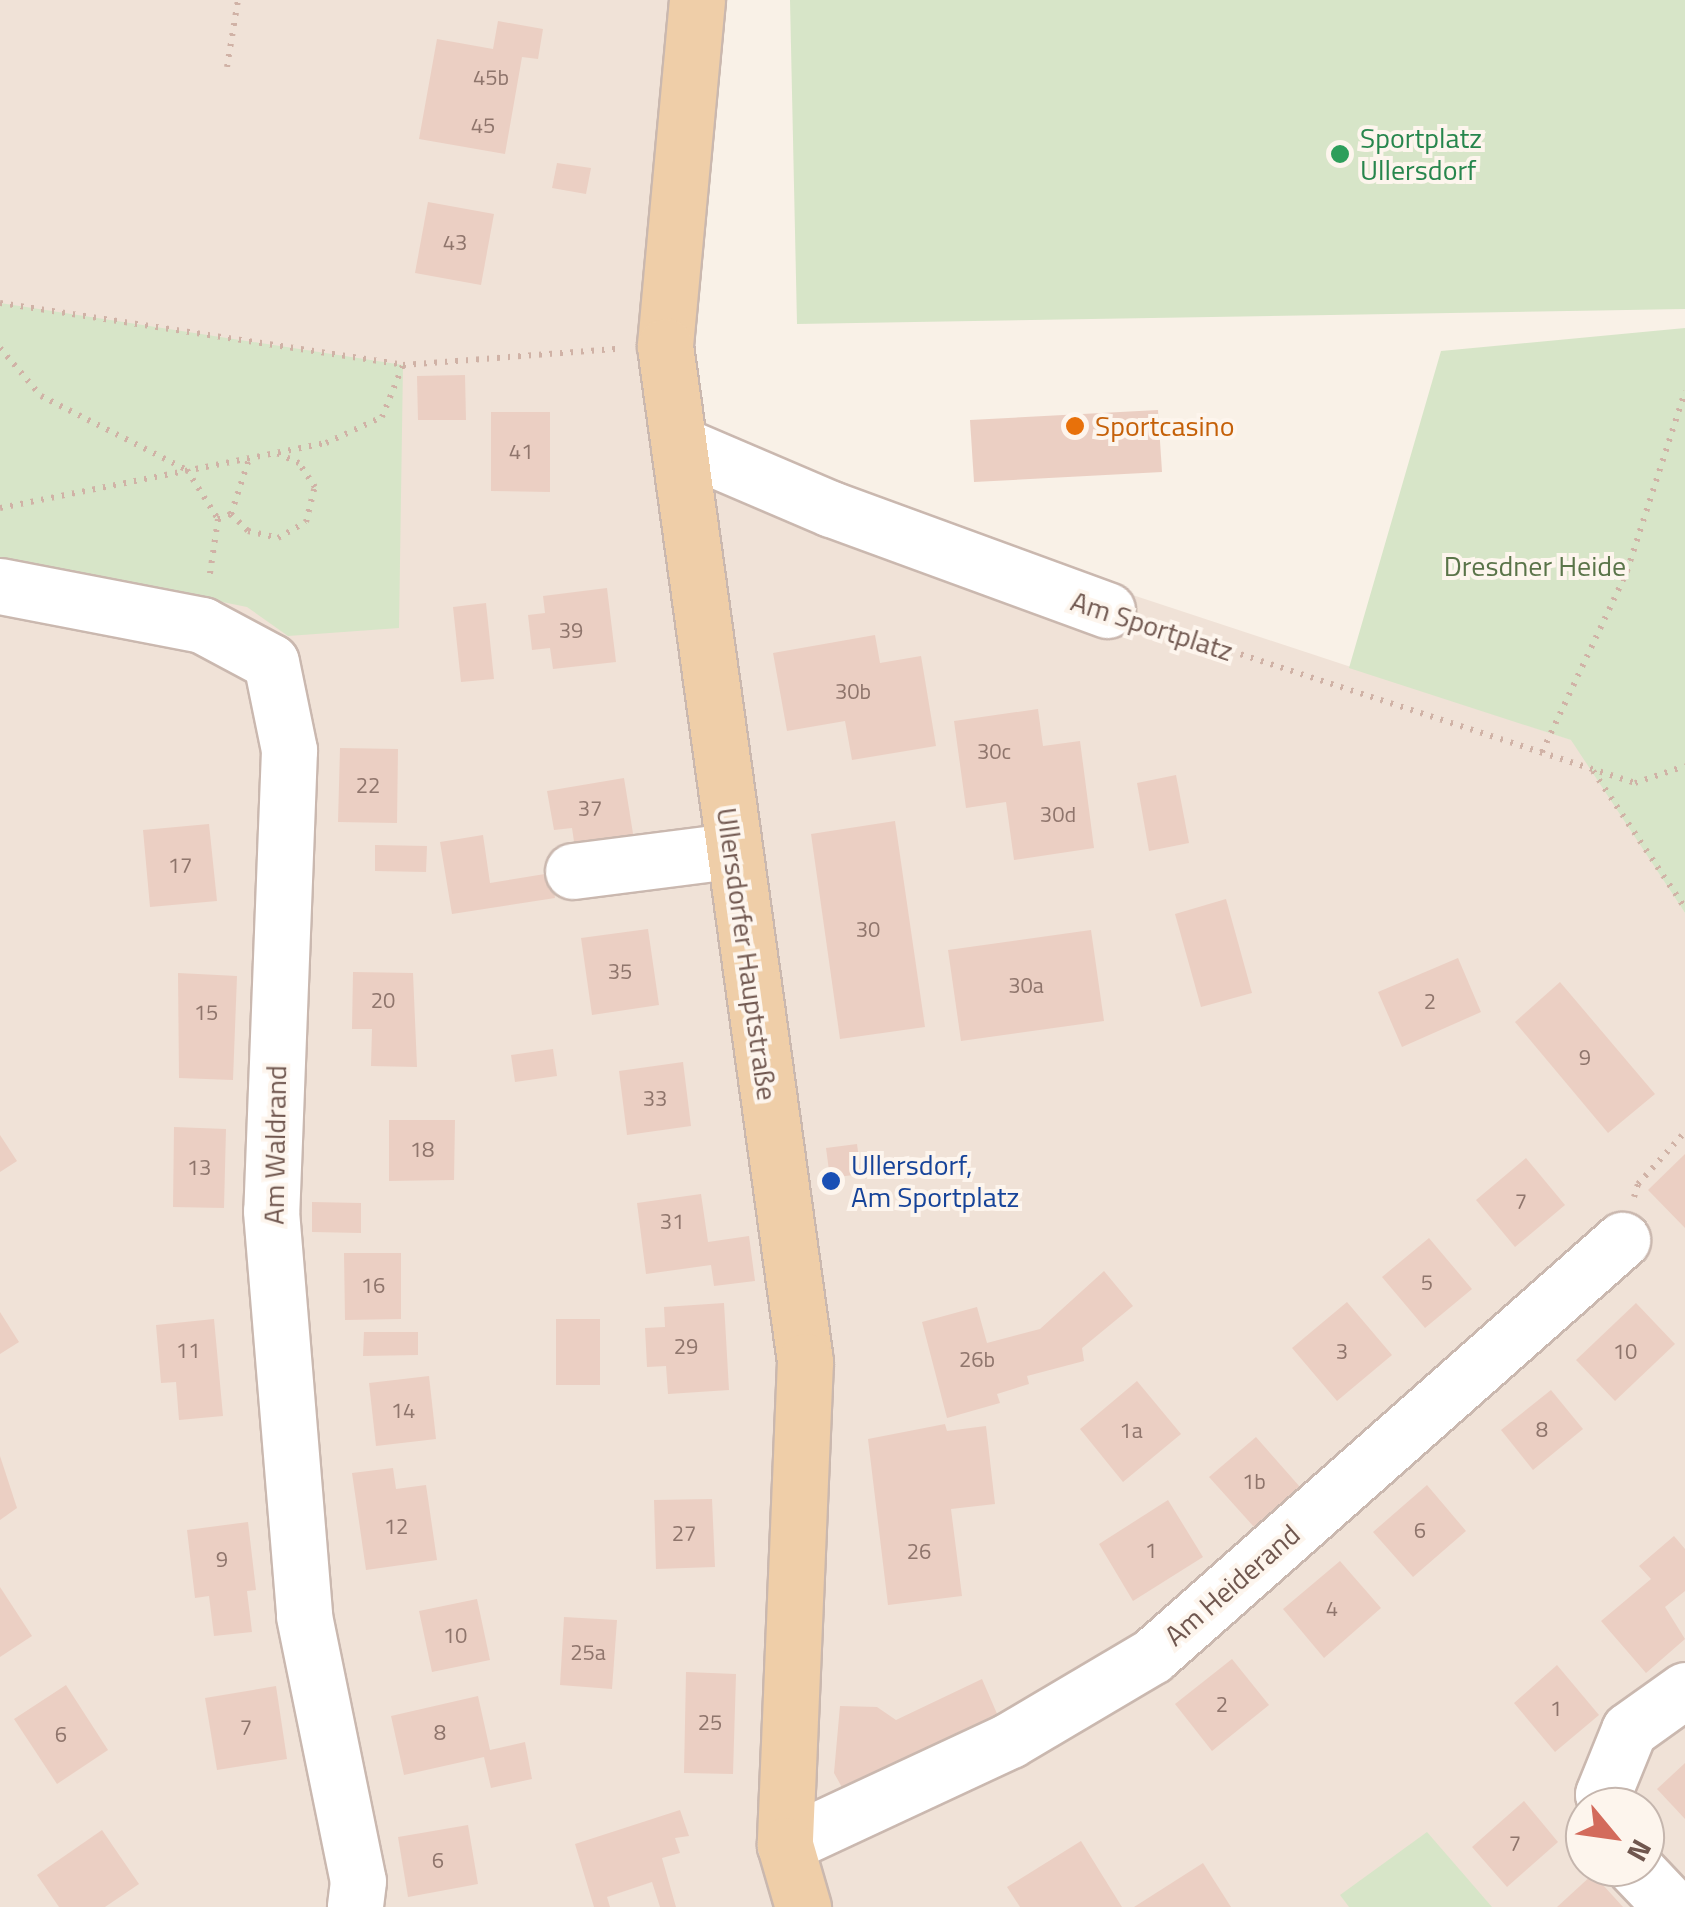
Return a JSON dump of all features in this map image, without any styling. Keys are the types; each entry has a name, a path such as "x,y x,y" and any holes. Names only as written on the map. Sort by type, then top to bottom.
{"main road":[{"name":"Ullersdorfer Hauptstraße","path":"697,0 665,346 730,851 805,1362 785,1845 803,1907"}],"street":[{"name":"Am Sportplatz","path":"679,444 831,510 1107,610"},
{"name":"Am Waldrand","path":"0,586 202,625 271,662 288,750 271,1211 304,1616 358,1882 355,1907"},
{"path":"573,872 730,851"},
{"name":"Am Heiderand","path":"785,1845 1010,1740 1152,1656 1622,1240"},
{"path":"1606,1787 1629,1730 1685,1690"},
{"path":"1653,1887 1672,1907"}],"path":[{"path":"227,67 238,0"},
{"path":"0,303 403,365 665,346"},
{"path":"0,348 42,396 187,470 218,520 202,625"},
{"path":"0,508 326,443 382,417 403,365"},
{"path":"1542,752 1628,571 1685,391"},
{"path":"232,514 248,531 278,538 306,522 315,487 299,463 276,453"},
{"path":"218,520 232,514 249,459"},
{"name":"Am Sportplatz","path":"1107,610 1635,783 1685,766"},
{"path":"1592,770 1685,908"},
{"path":"1622,1240 1638,1184 1685,1132"}],"shaded area":[{"path":"0,0 697,0 665,346 712,456 1572,740 1685,913 1685,1907 0,1907"}],"green space":[{"name":"Sportplatz Ullersdorf","path":"790,0 1685,0 1685,309 797,324"},
{"path":"0,303 403,365 399,628 288,636 247,607 0,557"},
{"name":"Dresdner Heide","path":"1685,328 1685,913 1571,740 1349,668 1441,351"},
{"path":"1427,1832 1492,1907 1349,1907 1340,1895"}],"building":[{"path":"498,21 543,29 538,59 522,57 505,154 419,139 437,39 493,49"},
{"path":"557,163 591,168 586,194 552,188"},
{"path":"428,202 494,214 481,285 415,273"},
{"path":"465,375 466,420 418,420 417,376"},
{"path":"1158,410 1162,472 974,482 970,420"},
{"path":"491,412 550,412 550,492 491,491"},
{"path":"607,588 616,662 553,669 550,648 532,650 528,615 545,613 543,596"},
{"path":"486,603 494,679 461,682 453,607"},
{"path":"875,635 880,663 921,656 936,746 852,760 845,721 787,731 773,653"},
{"path":"1038,709 1043,746 1080,741 1094,848 1014,860 1006,802 966,808 954,721"},
{"path":"340,748 398,749 397,823 338,822"},
{"path":"1176,775 1189,843 1149,851 1137,783"},
{"path":"624,778 636,852 577,862 572,828 554,830 547,791"},
{"path":"895,821 925,1027 840,1039 811,834"},
{"path":"209,824 217,901 150,907 143,830"},
{"path":"483,835 490,883 551,873 555,898 452,914 440,842"},
{"path":"375,845 427,846 426,872 375,871"},
{"path":"1226,899 1252,993 1201,1007 1175,914"},
{"path":"648,929 659,1005 592,1015 581,938"},
{"path":"1091,930 1104,1021 961,1041 948,950"},
{"path":"1458,958 1481,1012 1402,1047 1378,992"},
{"path":"353,972 413,973 417,1067 371,1066 372,1029 352,1029"},
{"path":"178,973 237,976 233,1080 179,1078"},
{"path":"1560,982 1655,1094 1608,1133 1515,1022"},
{"path":"553,1049 557,1076 515,1082 511,1055"},
{"path":"683,1062 691,1126 627,1135 619,1071"},
{"path":"389,1120 455,1120 454,1180 389,1181"},
{"path":"174,1127 226,1129 224,1208 173,1207"},
{"path":"0,1135 17,1161 0,1172"},
{"path":"857,1144 861,1174 830,1178 826,1148"},
{"path":"1685,1154 1685,1228 1648,1190"},
{"path":"1526,1158 1565,1205 1515,1247 1476,1200"},
{"path":"701,1194 708,1242 749,1236 755,1281 714,1286 711,1265 646,1274 637,1203"},
{"path":"312,1202 361,1203 361,1233 312,1232"},
{"path":"1429,1238 1472,1289 1425,1328 1382,1277"},
{"path":"344,1253 401,1253 401,1319 345,1320"},
{"path":"1104,1271 1133,1306 1082,1348 1084,1361 1027,1376 1029,1384 997,1394 1000,1403 947,1418 922,1322 977,1307 987,1343 1040,1329"},
{"path":"1347,1302 1392,1355 1337,1401 1292,1348"},
{"path":"724,1303 729,1390 668,1394 666,1366 647,1367 645,1328 665,1327 664,1307"},
{"path":"1636,1303 1675,1344 1615,1401 1576,1360"},
{"path":"0,1312 19,1342 0,1354"},
{"path":"214,1319 223,1416 179,1420 176,1382 161,1383 156,1325"},
{"path":"556,1319 600,1319 600,1385 556,1385"},
{"path":"364,1332 418,1332 418,1355 363,1356"},
{"path":"429,1376 436,1439 376,1446 369,1383"},
{"path":"1137,1381 1181,1434 1123,1482 1080,1429"},
{"path":"1551,1390 1583,1429 1533,1470 1501,1430"},
{"path":"945,1424 947,1431 986,1426 995,1504 951,1509 962,1596 888,1605 868,1439"},
{"path":"1256,1437 1300,1487 1254,1527 1209,1477"},
{"path":"0,1456 17,1508 0,1520"},
{"path":"393,1468 396,1489 426,1485 437,1560 366,1570 352,1473"},
{"path":"1427,1485 1466,1531 1413,1577 1373,1532"},
{"path":"712,1499 715,1567 656,1569 654,1500"},
{"path":"1168,1500 1203,1557 1133,1601 1099,1544"},
{"path":"248,1522 256,1590 247,1591 252,1632 214,1636 209,1596 195,1598 187,1530"},
{"path":"1674,1536 1685,1549 1685,1591 1665,1607 1685,1639 1646,1673 1601,1621 1651,1579 1639,1566"},
{"path":"1340,1561 1381,1608 1324,1658 1283,1609"},
{"path":"0,1587 32,1636 0,1657"},
{"path":"477,1599 490,1660 432,1672 419,1611"},
{"path":"564,1617 617,1620 612,1689 560,1685"},
{"path":"1232,1659 1269,1705 1212,1751 1175,1704"},
{"path":"1557,1665 1599,1715 1555,1752 1514,1703"},
{"path":"686,1672 736,1674 733,1774 684,1773"},
{"path":"982,1679 998,1716 844,1791 834,1773 840,1706 877,1707 896,1720"},
{"path":"66,1685 108,1750 57,1784 14,1719"},
{"path":"276,1686 287,1759 217,1770 205,1698"},
{"path":"478,1696 490,1750 525,1742 532,1779 491,1788 484,1757 404,1775 391,1716"},
{"path":"1685,1763 1685,1819 1665,1798 1665,1787 1659,1787"},
{"path":"1524,1801 1558,1842 1507,1887 1472,1847"},
{"path":"680,1810 689,1836 675,1838 680,1853 662,1858 676,1907 660,1907 652,1882 607,1897 610,1907 594,1907 575,1844"},
{"path":"468,1825 478,1884 408,1897 398,1837"},
{"path":"102,1830 139,1884 105,1907 59,1907 37,1875"},
{"path":"1081,1841 1122,1907 1020,1907 1007,1887"},
{"path":"1203,1863 1231,1907 1134,1907"},
{"path":"1579,1887 1605,1887 1623,1907 1557,1907"}],"place":[{"name":"Sportplatz Ullersdorf","path":"1340,154"},
{"name":"Sportcasino","path":"1075,426"},
{"name":"Ullersdorf, Am Sportplatz","path":"831,1181"}]}
